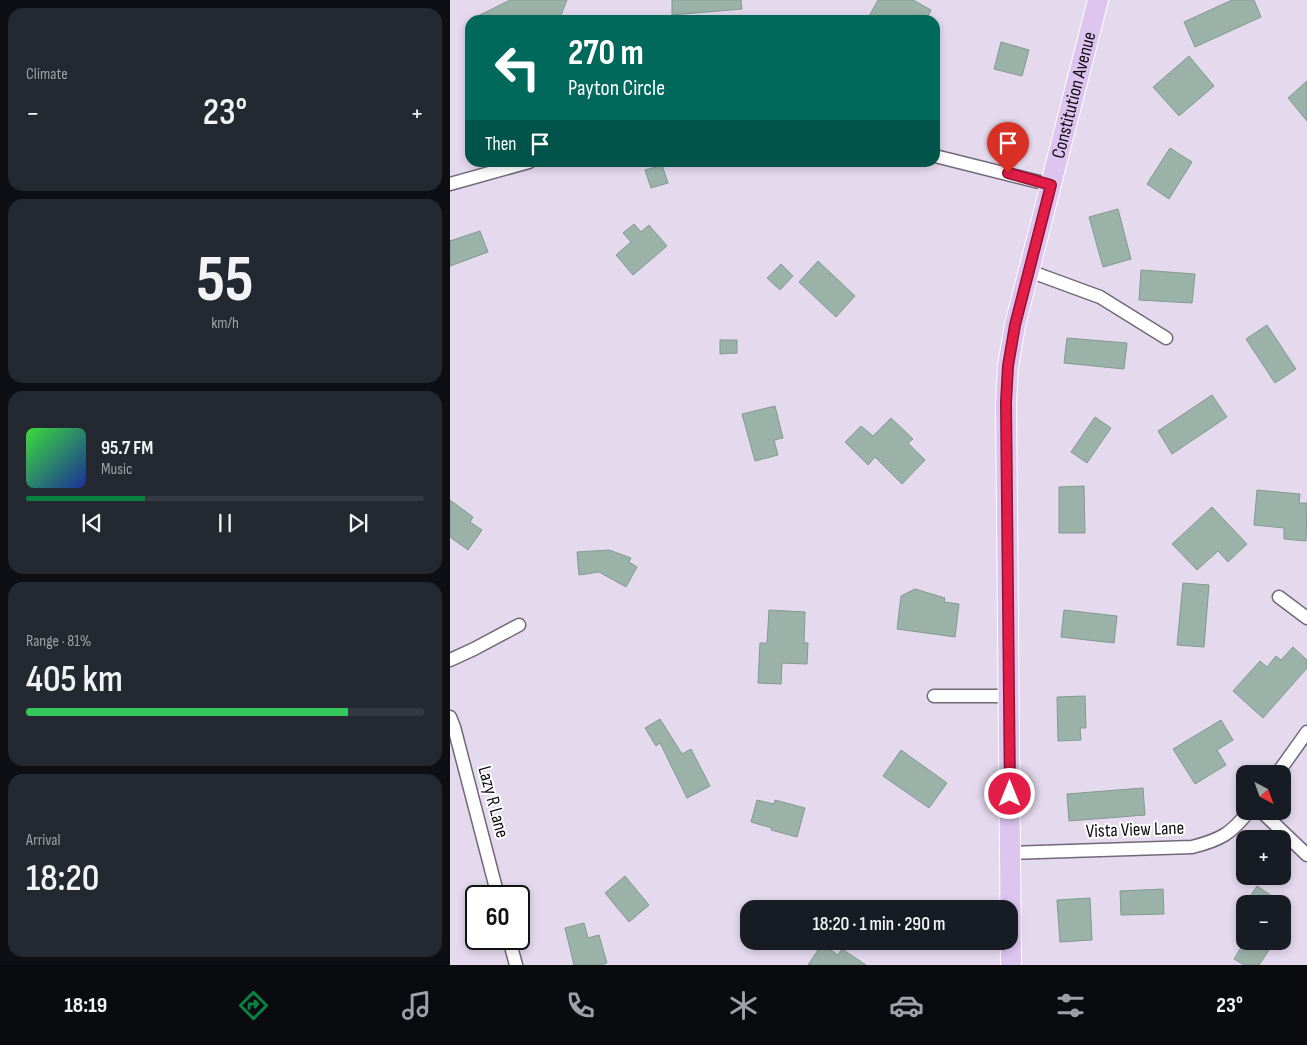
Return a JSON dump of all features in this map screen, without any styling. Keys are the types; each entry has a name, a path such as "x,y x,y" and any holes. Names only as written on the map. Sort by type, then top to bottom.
{"main road":[{"name":"Constitution Avenue","path":"1011,965 1006,402 1008,366 1015,325 1098,0"}],"street":[{"path":"940,157 1051,185"},
{"path":"450,184 511,167"},
{"path":"1029,271 1100,296 1166,338"},
{"path":"1279,597 1307,618"},
{"path":"450,660 518,625"},
{"path":"934,696 1009,696"},
{"name":"Lazy R Lane","path":"450,717 495,885"},
{"path":"1283,765 1307,732"},
{"name":"Vista View Lane","path":"1010,853 1192,847 1212,842 1227,834 1242,820"},
{"path":"1270,820 1307,855"},
{"path":"512,950 516,965"}],"building":[{"path":"510,0 567,0 561,15 480,15"},
{"path":"672,0 741,0 742,9 672,15"},
{"path":"878,0 913,0 931,10 928,15 870,15"},
{"path":"1232,0 1254,0 1261,17 1195,47 1184,22"},
{"path":"1001,42 1029,50 1022,76 994,69"},
{"path":"1189,56 1214,86 1179,116 1153,87"},
{"path":"1307,81 1307,121 1288,98"},
{"path":"1170,148 1192,162 1169,199 1147,184"},
{"path":"663,167 668,183 651,188 645,170"},
{"path":"1118,209 1131,259 1103,267 1089,217"},
{"path":"634,224 641,232 649,225 667,246 633,275 616,255 631,242 623,233"},
{"path":"480,231 488,252 450,266 450,241"},
{"path":"818,261 855,296 836,317 799,282"},
{"path":"781,264 793,276 780,290 767,278"},
{"path":"1141,270 1195,274 1192,303 1139,300"},
{"path":"1267,325 1296,369 1275,383 1246,339"},
{"path":"1067,338 1127,343 1124,369 1064,363"},
{"path":"720,340 737,340 737,353 720,354"},
{"path":"1212,395 1227,417 1172,454 1158,431"},
{"path":"775,406 783,438 774,440 778,455 755,461 742,414"},
{"path":"1095,417 1111,428 1087,463 1071,452"},
{"path":"891,418 913,439 908,443 925,460 902,484 875,457 868,465 845,442 861,426 873,436"},
{"path":"1084,486 1085,533 1059,533 1059,487"},
{"path":"1257,490 1300,494 1299,503 1307,503 1306,541 1284,539 1284,528 1254,525"},
{"path":"450,500 473,517 470,522 482,530 468,550 450,537"},
{"path":"1212,507 1247,544 1228,562 1218,551 1197,570 1172,544"},
{"path":"609,550 631,558 629,562 637,567 626,587 599,572 579,575 577,552"},
{"path":"1183,583 1209,585 1204,647 1177,645"},
{"path":"915,589 945,598 944,602 959,604 955,637 897,629 901,596"},
{"path":"769,610 805,612 804,643 808,643 807,664 782,663 781,684 758,683 760,643 767,643"},
{"path":"1064,610 1117,616 1114,643 1061,637"},
{"path":"1293,647 1307,660 1307,668 1263,718 1233,691 1260,661 1267,667 1276,656 1281,660"},
{"path":"1085,696 1086,728 1080,728 1081,740 1058,741 1057,697"},
{"path":"660,719 682,754 691,749 710,786 687,798 660,743 656,746 645,728"},
{"path":"1221,720 1233,740 1217,750 1226,765 1195,784 1173,749"},
{"path":"901,750 947,783 929,808 883,776"},
{"path":"1143,788 1145,815 1069,821 1067,794"},
{"path":"757,800 774,804 775,800 805,808 797,837 751,822"},
{"path":"625,876 649,905 629,922 605,893"},
{"path":"1257,886 1270,895 1251,895"},
{"path":"1163,889 1164,914 1121,915 1120,891"},
{"path":"1090,898 1092,940 1060,942 1057,900"},
{"path":"584,923 588,938 599,935 607,963 600,965 574,965 565,928"},
{"path":"818,950 831,950 838,955 844,950 866,965 808,965"},
{"path":"1240,950 1269,950 1259,965 1244,965 1234,959"}],"route":[{"path":"1008,173 1051,185 1015,325 1008,366 1006,402 1010,794"}]}
